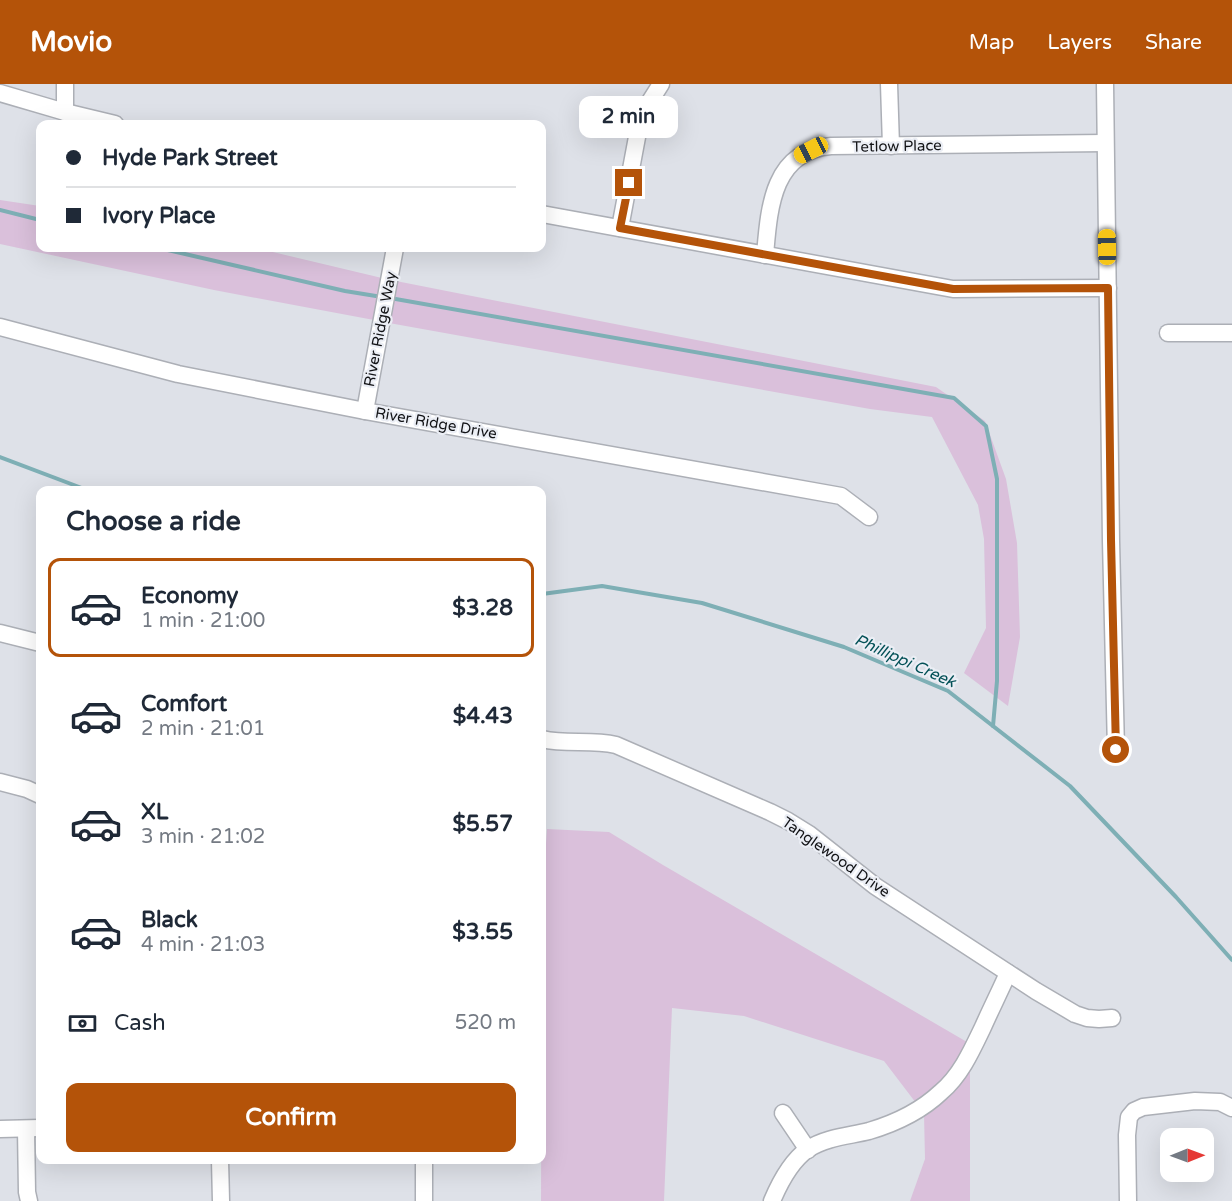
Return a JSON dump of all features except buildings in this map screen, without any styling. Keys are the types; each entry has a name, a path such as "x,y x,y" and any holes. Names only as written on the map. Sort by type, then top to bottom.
{"street":[{"path":"65,84 65,112"},
{"path":"620,228 640,121 662,84"},
{"path":"889,84 891,146"},
{"path":"1105,84 1116,750"},
{"path":"0,93 98,120"},
{"name":"Tetlow Place","path":"765,255 767,230 775,189 780,177 799,156 811,150 822,147 1105,143"},
{"path":"546,215 953,289 1108,288"},
{"name":"River Ridge Way","path":"365,411 394,252"},
{"name":"River Ridge Drive","path":"0,327 178,374 365,411 841,496 869,517"},
{"path":"1168,333 1232,333"},
{"path":"0,633 36,642"},
{"name":"Tanglewood Drive","path":"546,740 594,741 616,745 770,812 809,834 875,886 1008,974 1075,1014 1087,1018 1112,1018"},
{"path":"0,782 36,793"},
{"path":"772,1201 780,1182 793,1164 808,1150 840,1137 892,1124 916,1111 942,1092 963,1066 1008,974"},
{"path":"1128,1201 1128,1129 1129,1117 1134,1111 1143,1107 1196,1101 1220,1102 1232,1108"},
{"path":"783,1113 808,1150"},
{"path":"0,1129 33,1128 27,1192 29,1201"},
{"path":"220,1164 221,1201"},
{"path":"424,1164 424,1201"}],"shaded area":[{"path":"0,200 36,205 36,252 0,244"},
{"path":"37,252 273,252 382,278 374,320 214,290"},
{"path":"396,281 936,387 985,421 1006,479 1017,543 1020,637 1008,706 964,673 986,628 984,539 978,505 932,417 870,409 389,323"},
{"path":"547,829 609,832 967,1042 957,1063 944,1079 916,1103 884,1061 744,1016 672,1008 664,1201 541,1201 541,1164 546,1164"},
{"path":"970,1068 970,1201 910,1201 925,1159 924,1114"}],"waterway":[{"path":"0,210 36,219"},
{"path":"176,252 345,291 382,297"},
{"path":"390,298 954,398 986,426 997,479 997,681 993,726"},
{"name":"Phillippi Creek","path":"0,457 76,486"},
{"name":"Phillippi Creek","path":"546,593 602,586 702,603 844,647 948,691 1070,786 1176,897 1232,960"}],"route":[{"path":"629,183 620,228 953,289 1108,288 1116,750"}]}
